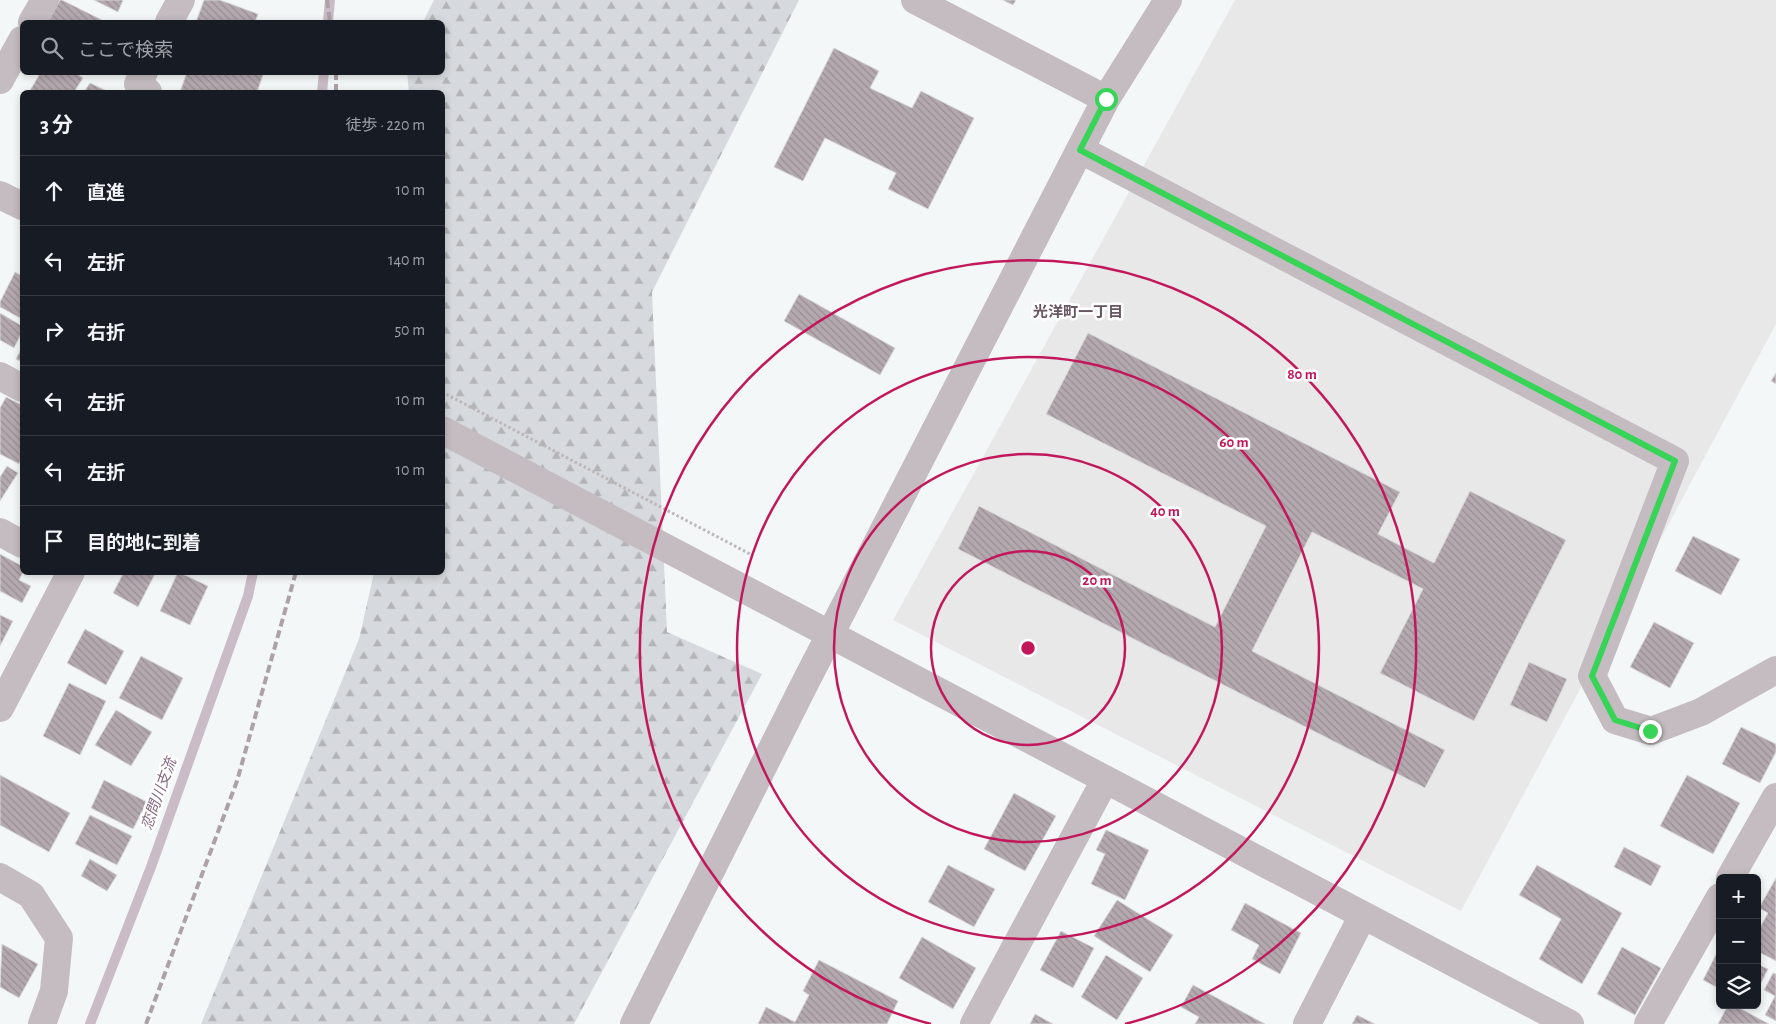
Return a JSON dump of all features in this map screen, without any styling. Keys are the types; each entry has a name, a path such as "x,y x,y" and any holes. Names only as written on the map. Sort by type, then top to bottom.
{"street":[{"path":"33,20 45,0"},
{"path":"170,20 181,0"},
{"path":"915,0 1106,99"},
{"path":"634,1024 830,636 1106,99 1168,0"},
{"path":"0,80 20,44"},
{"path":"142,75 138,84 146,90"},
{"path":"1080,150 1675,461 1592,676 1615,720 1650,731 1701,712 1776,670"},
{"path":"0,195 20,205"},
{"path":"0,376 20,387"},
{"path":"445,432 1570,1024"},
{"path":"0,532 20,543"},
{"path":"3,695 69,575"},
{"path":"974,1024 1105,780"},
{"path":"1732,874 1776,797"},
{"path":"0,876 31,895 59,938 54,991 42,1024"},
{"path":"1648,1024 1716,904"},
{"path":"1307,1024 1363,915"}],"path":[{"path":"445,394 752,555"}],"shaded area":[{"path":"1235,0 1776,0 1776,324 1461,911 893,620"}],"green space":[{"path":"434,0 799,0 652,292 667,632 762,674 574,1024 201,1024 359,639 374,575 445,575 445,90 409,90 407,75 445,75 445,20 424,20"}],"building":[{"path":"60,0 62,0 102,20 49,20"},
{"path":"94,0 123,0 118,12"},
{"path":"204,0 220,0 258,14 256,20 197,20"},
{"path":"1003,0 1016,0 1013,5"},
{"path":"834,48 879,71 870,88 912,108 921,91 974,118 928,209 888,189 896,173 825,138 803,181 774,167"},
{"path":"39,75 78,75 83,78 75,90 30,90"},
{"path":"186,75 263,75 258,90 181,90"},
{"path":"90,83 105,90 85,90"},
{"path":"15,272 20,275 20,318 0,307 0,302"},
{"path":"799,294 895,348 880,375 784,321"},
{"path":"0,313 20,325 20,336 14,348 0,340"},
{"path":"1088,333 1400,492 1378,534 1434,563 1470,491 1566,540 1474,721 1380,673 1423,589 1312,532 1252,651 1445,750 1425,788 958,549 979,506 1215,627 1266,526 1046,414"},
{"path":"20,351 20,361 16,359"},
{"path":"1776,373 1776,384 1771,381"},
{"path":"6,397 20,404 19,464 0,454 0,408"},
{"path":"7,466 18,473 0,501 0,477"},
{"path":"1693,536 1740,559 1721,595 1675,571"},
{"path":"0,554 20,565 22,575 19,580 31,586 22,603 0,591"},
{"path":"122,575 154,575 138,607 113,593"},
{"path":"177,575 184,575 208,586 190,625 160,611"},
{"path":"0,615 13,621 0,646"},
{"path":"1654,622 1694,643 1670,688 1630,667"},
{"path":"85,629 124,651 106,685 67,663"},
{"path":"141,656 183,678 162,720 119,698"},
{"path":"1529,662 1567,679 1547,722 1510,705"},
{"path":"69,683 106,701 80,755 43,736"},
{"path":"116,710 152,732 131,766 95,745"},
{"path":"1741,727 1776,744 1776,752 1760,783 1722,764"},
{"path":"0,775 70,813 49,852 0,825"},
{"path":"1687,775 1740,803 1713,854 1660,826"},
{"path":"104,780 147,802 133,829 91,808"},
{"path":"1014,793 1056,816 1025,871 984,849"},
{"path":"90,815 132,836 117,865 75,844"},
{"path":"1106,830 1149,850 1125,900 1091,884 1105,854 1096,850"},
{"path":"1624,847 1661,866 1651,886 1614,867"},
{"path":"90,859 117,875 107,891 81,876"},
{"path":"948,865 995,889 974,927 928,902"},
{"path":"1537,865 1622,913 1582,984 1539,959 1561,919 1519,895"},
{"path":"1776,878 1776,961 1761,953 1761,926 1768,913 1761,909 1761,904"},
{"path":"1117,900 1173,935 1150,972 1094,936"},
{"path":"1245,903 1301,933 1280,974 1252,959 1259,945 1231,930"},
{"path":"1061,931 1094,948 1073,988 1040,970"},
{"path":"922,937 976,968 953,1009 899,978"},
{"path":"2,944 38,964 19,998 0,987"},
{"path":"1622,947 1661,968 1635,1015 1597,994"},
{"path":"1106,955 1143,978 1117,1020 1081,997"},
{"path":"1716,955 1716,987 1703,980"},
{"path":"819,960 898,1001 887,1024 758,1024 766,1007 795,1022 809,995 803,991"},
{"path":"1761,966 1768,969 1761,983"},
{"path":"1773,973 1776,974 1776,1021 1765,1015 1775,996 1764,990"},
{"path":"1193,985 1265,1024 1195,1024 1199,1017 1181,1007"},
{"path":"1726,1009 1741,1009 1769,1024 1718,1024"},
{"path":"1035,1014 1053,1024 1030,1024"},
{"path":"1357,1015 1375,1024 1352,1024"}],"waterway":[{"name":"恋問川支流","path":"328,20 330,0"},
{"name":"恋問川支流","path":"322,90 324,75"},
{"name":"恋問川支流","path":"90,1024 151,867 248,596 252,575"}],"railway":[{"path":"327,0 330,20"},
{"path":"336,75 336,90"},
{"path":"146,1024 237,781 295,575"}],"district":[{"name":"光洋町一丁目","path":"1078,312"}],"route":[{"path":"1106,99 1080,150 1675,461 1592,676 1615,720 1650,731"}]}
